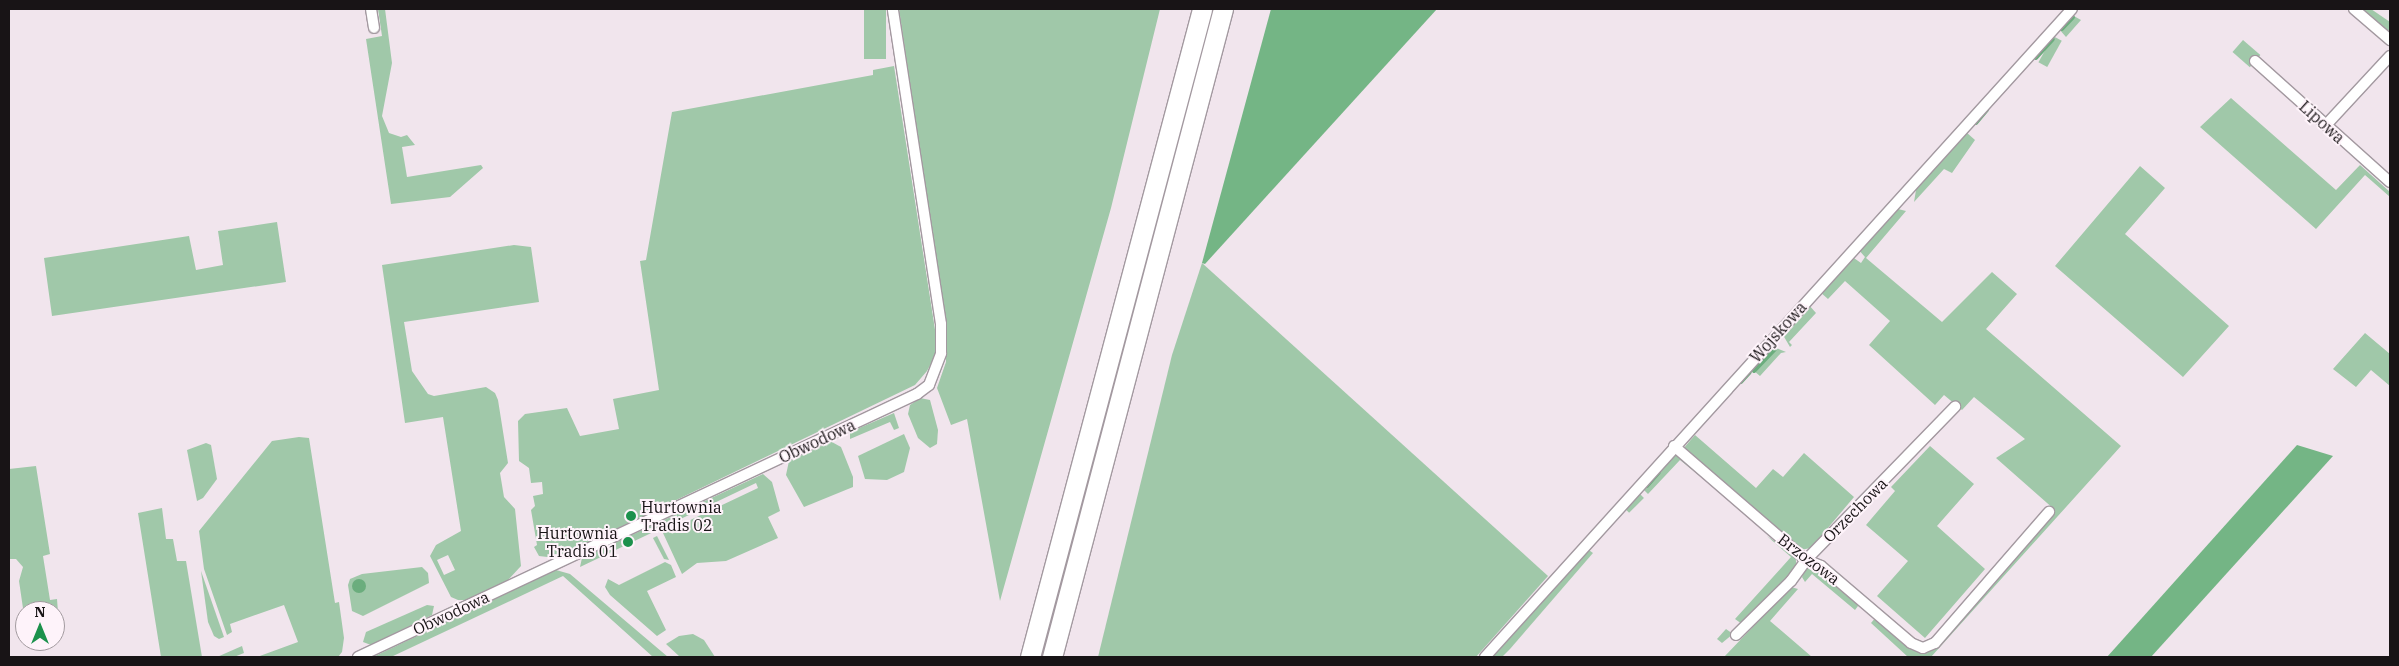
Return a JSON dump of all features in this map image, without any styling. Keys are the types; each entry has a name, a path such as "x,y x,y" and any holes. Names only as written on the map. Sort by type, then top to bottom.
{"highway":[{"path":"1030,657 1202,9"},
{"path":"1052,657 1224,9"}],"street":[{"path":"371,9 374,28"},
{"name":"Obwodowa","path":"358,657 911,397 929,385 941,353 940,324 893,9"},
{"name":"Wojskowa","path":"1485,657 1674,446 2072,9"},
{"path":"2354,9 2390,40"},
{"path":"2326,125 2390,56"},
{"name":"Lipowa","path":"2255,61 2390,182"},
{"name":"Orzechowa","path":"1736,634 1791,581 1806,560 1955,407"},
{"name":"Brzozowa","path":"1674,446 1806,560 1821,566 1911,643 1924,648 1935,643 2049,512"}],"shaded area":[{"path":"378,9 385,9 392,63 382,116 389,133 401,137 407,135 415,145 402,147 407,177 481,165 483,168 450,197 391,204 366,39 382,36"},
{"path":"864,9 886,9 886,59 864,59"},
{"path":"899,9 1160,9 1111,208 1000,601 967,419 951,425 937,388 946,362 946,325"},
{"path":"1271,9 1437,9 1205,264 1202,263"},
{"path":"2362,9 2371,9 2390,22 2390,29 2388,31"},
{"path":"2072,15 2081,20 2066,37 2059,29"},
{"path":"2053,36 2062,41 2047,67 2038,62"},
{"path":"2243,40 2260,55 2250,67 2233,52"},
{"path":"894,66 936,336 935,356 927,371 915,385 556,558 539,556 534,547 537,545 531,510 535,506 533,496 543,494 542,482 531,483 529,468 519,461 518,421 525,414 567,408 580,436 619,429 613,399 659,390 640,261 646,260 672,112 873,75 873,70"},
{"path":"2231,98 2336,190 2360,165 2390,192 2390,197 2365,175 2316,229 2200,127"},
{"path":"1966,132 1975,140 1952,173 1944,169 1914,202 1917,184"},
{"path":"2140,166 2165,188 2125,234 2229,326 2183,377 2055,266"},
{"path":"1898,209 1906,211 1866,258 1942,322 1992,272 2017,294 1986,329 2121,446 1931,657 1908,657 1871,623 1876,617 1924,652 1932,650 2055,510 1996,458 2025,439 1974,397 1962,410 1944,395 1935,405 1869,345 1890,321 1845,281 1828,299 1820,292 1851,256 1861,263 1865,257 1858,249"},
{"path":"277,222 286,282 52,316 44,258 189,236 196,270 223,265 218,231"},
{"path":"514,245 531,247 539,302 404,322 412,371 428,394 434,396 486,387 495,393 498,400 508,463 500,473 504,497 515,509 521,566 507,581 466,600 458,600 451,597 430,556 436,545 461,531 443,417 405,423 382,265","holes":["448,555 455,570 444,575 437,560"]},
{"path":"1202,263 1548,576 1476,657 1098,657 1172,355"},
{"path":"1808,304 1816,313 1789,342 1792,345 1790,347 1783,335"},
{"path":"2365,333 2390,354 2390,386 2371,370 2356,387 2333,369"},
{"path":"1774,347 1786,352 1781,353 1760,376 1754,371 1754,367"},
{"path":"920,398 930,400 938,430 937,444 930,448 918,438 908,414 910,405"},
{"path":"894,413 899,428 894,430 890,422 850,439 850,432"},
{"path":"904,434 910,448 904,472 887,480 865,479 858,456"},
{"path":"1695,435 1756,488 1773,469 1783,477 1804,453 1854,497 1811,548 1800,550 1683,449"},
{"path":"299,437 309,438 335,603 339,602 344,638 342,652 338,657 257,657 298,642 284,605 230,624 232,632 227,635 204,569 199,531 272,441"},
{"path":"830,441 841,447 853,477 853,487 804,507 786,475 789,461"},
{"path":"206,443 211,445 217,479 203,498 197,501 187,450"},
{"path":"2297,445 2333,456 2151,657 2107,657"},
{"path":"1930,446 1974,484 1937,526 1985,569 1925,638 1877,596 1908,561 1866,525 1895,491 1891,487"},
{"path":"1675,454 1679,455 1722,494 1680,460 1648,494 1643,489"},
{"path":"36,466 50,554 43,556 50,600 57,599 57,601 22,601 19,581 23,567 16,559 9,559 9,469"},
{"path":"763,474 772,482 780,511 768,517 778,538 726,561 697,563 682,574 663,533 758,488 756,483 580,567 582,558"},
{"path":"1639,493 1644,498 1629,513 1624,508"},
{"path":"162,508 166,539 173,539 177,561 186,561 202,657 161,657 138,513"},
{"path":"657,536 669,560 664,559 653,538"},
{"path":"1767,536 1795,555 1797,567 1742,624 1735,619 1791,557"},
{"path":"1586,548 1593,553 1510,649 1502,657 1490,657"},
{"path":"665,562 671,565 676,577 647,591 666,630 657,636 610,595 605,587 608,579 619,585"},
{"path":"422,567 428,573 429,583 363,616 352,611 348,585 350,579 362,574"},
{"path":"1806,568 1820,570 1857,602 1858,606 1855,610 1812,574 1805,582 1802,577"},
{"path":"556,570 570,574 668,657 653,657 563,576 391,657 373,657"},
{"path":"201,571 224,637 219,639 214,636 208,622"},
{"path":"359,579 364,581 366,586 364,591 359,593 354,591 352,586 354,581"},
{"path":"1791,587 1798,589 1770,621 1812,657 1724,657"},
{"path":"427,605 434,606 432,615 371,645 363,642 366,632"},
{"path":"1726,629 1733,634 1722,643 1717,639"},
{"path":"693,634 704,640 715,657 680,657 666,644 679,636"},
{"path":"242,646 244,653 234,657 217,657"}],"waterway":[{"path":"2062,29 2073,17"},
{"path":"2036,58 2053,39"},
{"path":"1976,123 1987,110"},
{"path":"1754,371 1775,349"},
{"path":"1741,382 1750,372"},
{"path":"1647,486 1659,472"}],"place":[{"name":"Hurtownia Tradis 02","path":"631,516"},
{"name":"Hurtownia Tradis 01","path":"628,542"}]}
